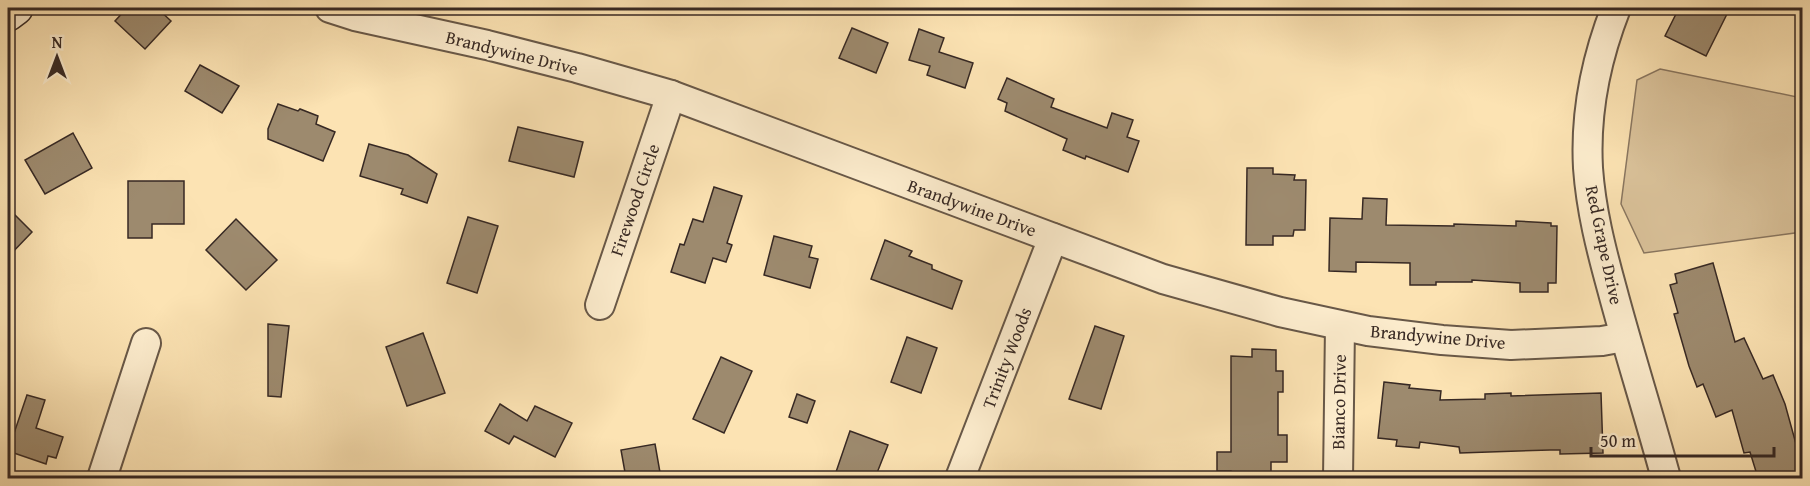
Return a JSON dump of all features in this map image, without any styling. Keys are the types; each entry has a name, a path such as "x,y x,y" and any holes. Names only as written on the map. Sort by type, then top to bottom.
{"main road":[{"path":"8,14 16,8"}],"street":[{"name":"Brandywine Drive","path":"330,8 355,16 521,54 671,95 1163,279 1280,312 1368,331 1442,340 1511,345 1602,341 1624,337"},
{"name":"Red Grape Drive","path":"1616,8 1600,53 1593,86 1588,124 1588,167 1598,238 1624,337 1666,478"},
{"name":"Firewood Circle","path":"600,305 671,95"},
{"name":"Trinity Woods","path":"960,478 1053,238"},
{"name":"Bianco Drive","path":"1338,478 1340,326"},
{"path":"102,478 146,344"}],"shaded area":[{"path":"1660,69 1802,98 1802,232 1644,253 1621,204 1637,80"}],"building":[{"path":"127,8 157,8 171,21 145,49 115,21"},
{"path":"1679,8 1730,8 1706,56 1665,36"},
{"path":"852,28 888,43 876,73 839,58"},
{"path":"919,29 944,38 939,52 973,63 965,88 927,75 930,66 909,60"},
{"path":"200,65 239,86 222,113 185,91"},
{"path":"1007,78 1054,99 1051,107 1107,128 1112,113 1133,120 1127,137 1139,141 1128,172 1063,150 1067,139 1005,111 1007,103 998,99"},
{"path":"278,104 318,116 316,124 335,132 323,161 268,139 268,129"},
{"path":"518,127 583,142 574,177 509,161"},
{"path":"73,133 92,168 45,194 25,160"},
{"path":"369,144 408,155 437,174 427,203 401,194 403,189 360,176"},
{"path":"1247,168 1273,168 1273,174 1295,175 1294,180 1306,180 1305,230 1294,230 1293,236 1273,236 1273,245 1246,245"},
{"path":"128,181 184,181 184,224 152,224 152,238 128,238"},
{"path":"714,187 742,196 727,243 732,245 726,262 713,258 705,283 671,272 680,244 684,245 693,219 703,222"},
{"path":"1363,198 1387,199 1386,225 1516,226 1516,221 1551,223 1551,226 1557,226 1556,283 1548,283 1548,292 1520,292 1520,283 1472,280 1472,282 1436,282 1436,285 1410,285 1410,263 1356,262 1356,272 1329,271 1330,218 1362,219"},
{"path":"8,208 32,232 8,257"},
{"path":"468,217 498,226 477,293 447,283"},
{"path":"236,219 277,260 246,290 206,250"},
{"path":"774,236 812,246 809,257 818,259 810,288 764,275"},
{"path":"885,240 912,251 909,256 932,265 932,269 962,281 952,309 871,279"},
{"path":"1713,263 1735,342 1744,338 1763,379 1773,375 1785,404 1796,444 1803,443 1803,478 1758,478 1750,452 1744,453 1732,410 1716,417 1703,384 1697,387 1674,314 1678,313 1670,285 1677,283 1675,274"},
{"path":"268,324 289,326 281,397 268,396"},
{"path":"1095,326 1124,336 1101,409 1069,399"},
{"path":"423,333 445,393 407,406 386,347"},
{"path":"907,337 937,348 921,393 891,382"},
{"path":"1252,349 1276,350 1276,371 1283,371 1283,392 1278,392 1278,435 1287,435 1287,462 1271,462 1271,478 1231,478 1231,471 1217,471 1217,452 1231,452 1231,356 1252,357"},
{"path":"721,357 752,371 724,433 693,419"},
{"path":"1384,382 1410,385 1409,388 1441,391 1440,400 1485,399 1485,394 1511,393 1511,396 1601,393 1603,453 1560,454 1560,450 1550,450 1460,453 1459,447 1420,442 1419,448 1396,446 1397,440 1378,438"},
{"path":"797,394 815,401 807,423 789,417"},
{"path":"27,395 45,400 36,428 63,437 56,458 48,456 46,464 8,451"},
{"path":"500,404 527,421 535,406 572,423 555,457 514,436 509,444 485,431"},
{"path":"850,431 888,445 875,478 852,478 836,472"},
{"path":"655,444 661,478 626,478 621,450"}]}
